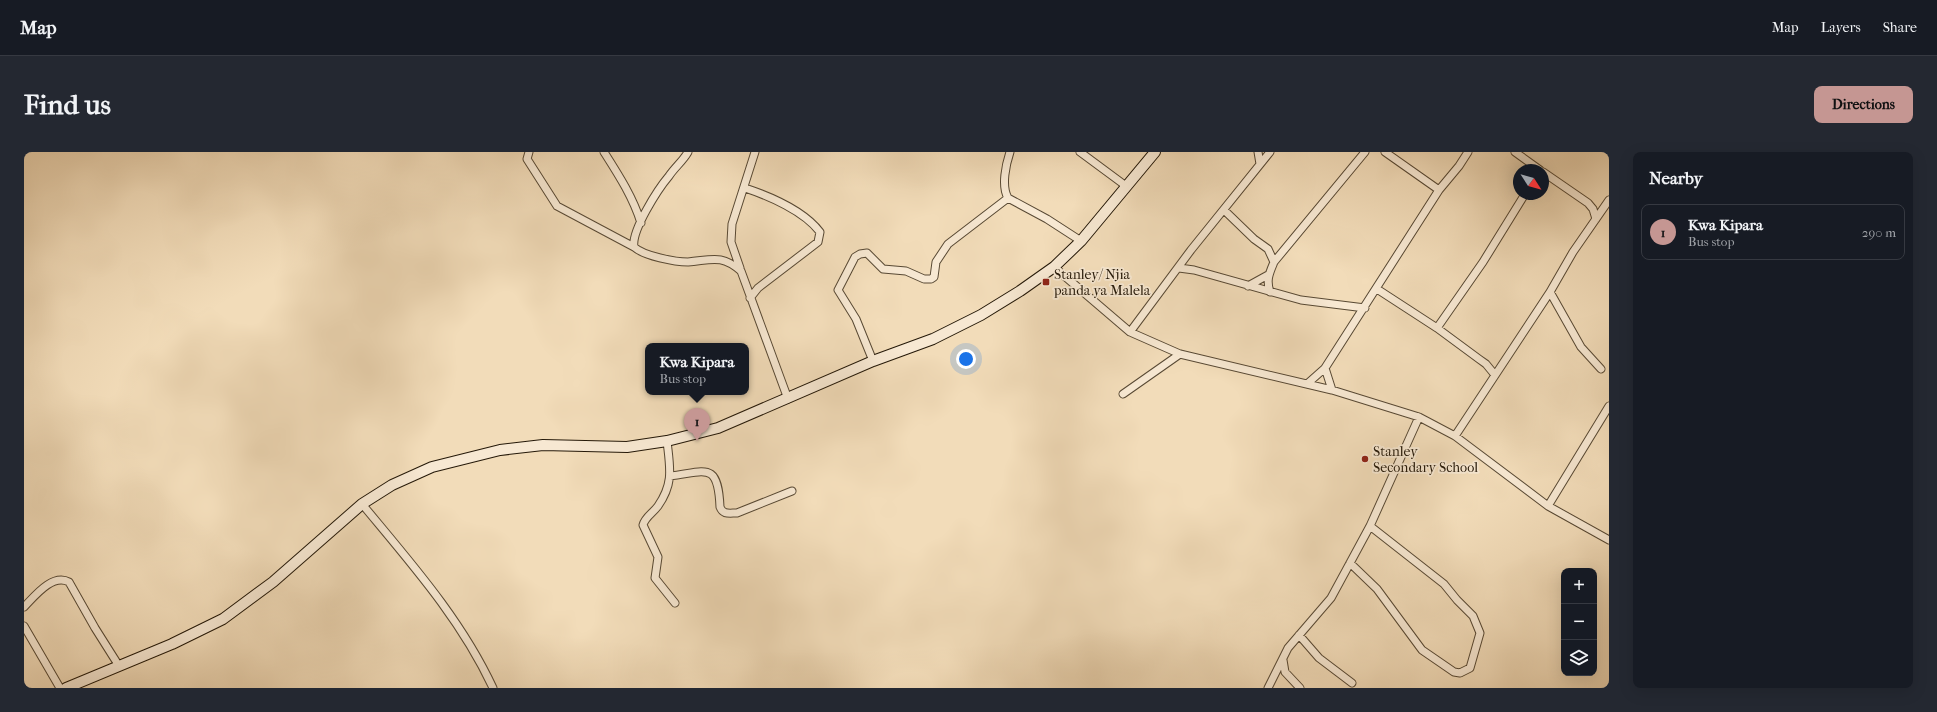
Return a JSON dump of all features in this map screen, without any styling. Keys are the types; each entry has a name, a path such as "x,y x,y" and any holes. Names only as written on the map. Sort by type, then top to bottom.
{"main road":[{"path":"66,688 172,644 229,615 273,582 362,504 392,485 432,467 500,450 543,444 627,447 667,441 718,428 873,361 933,339 981,315 1020,291 1054,266 1081,240 1155,152"}],"street":[{"path":"529,152 527,159 557,206 645,253 680,261 709,258 721,259 731,262 741,271"},
{"path":"604,152 637,210 641,222"},
{"path":"634,247 633,241 641,222 668,176 688,152"},
{"path":"755,152 745,188 732,224 731,242 750,298 788,399"},
{"path":"1008,198 1005,182 1010,152"},
{"path":"1080,152 1126,186"},
{"path":"1258,152 1260,164"},
{"path":"1130,332 1270,152"},
{"path":"1270,292 1267,283 1268,275 1274,262 1365,152"},
{"path":"1385,152 1439,190"},
{"path":"1307,384 1325,368 1365,308 1439,190 1459,166 1468,152"},
{"path":"1515,152 1532,164"},
{"path":"1549,176 1588,203 1593,209 1596,219"},
{"path":"745,188 769,196 809,221 820,232 818,242 758,288 750,298"},
{"path":"1008,198 1081,240"},
{"path":"873,361 856,319 838,290 855,257 860,254 867,253 883,269 906,271 924,279 931,279 934,277 936,262 948,244 1008,198"},
{"path":"1437,328 1483,262 1521,200"},
{"path":"1455,436 1495,375 1504,364 1550,292 1573,252 1609,200"},
{"path":"1224,210 1254,239 1268,249 1274,262"},
{"path":"1054,266 1130,332 1180,354 1332,390 1419,417 1455,436 1548,506 1609,540"},
{"path":"1179,268 1194,270 1301,300 1365,308"},
{"path":"1248,286 1268,275"},
{"path":"1377,289 1437,328 1486,364 1495,375"},
{"path":"1550,292 1581,347 1601,368"},
{"path":"1123,394 1180,354"},
{"path":"1486,364 1504,364"},
{"path":"1325,368 1332,390"},
{"path":"1548,506 1609,406"},
{"path":"1268,688 1288,648 1330,598 1350,563 1370,526 1419,417"},
{"path":"667,441 670,476 666,495 653,512 646,517 643,525 658,556 655,578 675,603"},
{"path":"670,476 700,470 711,474 715,477 720,507 722,511 727,514 737,513 792,491"},
{"path":"362,504 442,602 468,641 493,688"},
{"path":"1350,563 1377,589 1422,650 1454,672 1460,673 1470,668 1480,633 1473,616 1444,584 1370,526"},
{"path":"24,607 49,584 62,580 69,582 119,666"},
{"path":"24,626 60,688"},
{"path":"1299,635 1319,658 1352,683"},
{"path":"1283,659 1285,672 1300,688"}],"place":[{"name":"Stanley/ Njia panda ya Malela","path":"1046,282"},
{"name":"Kwa Kipara","path":"697,441"},
{"name":"Stanley Secondary School","path":"1365,459"}]}
